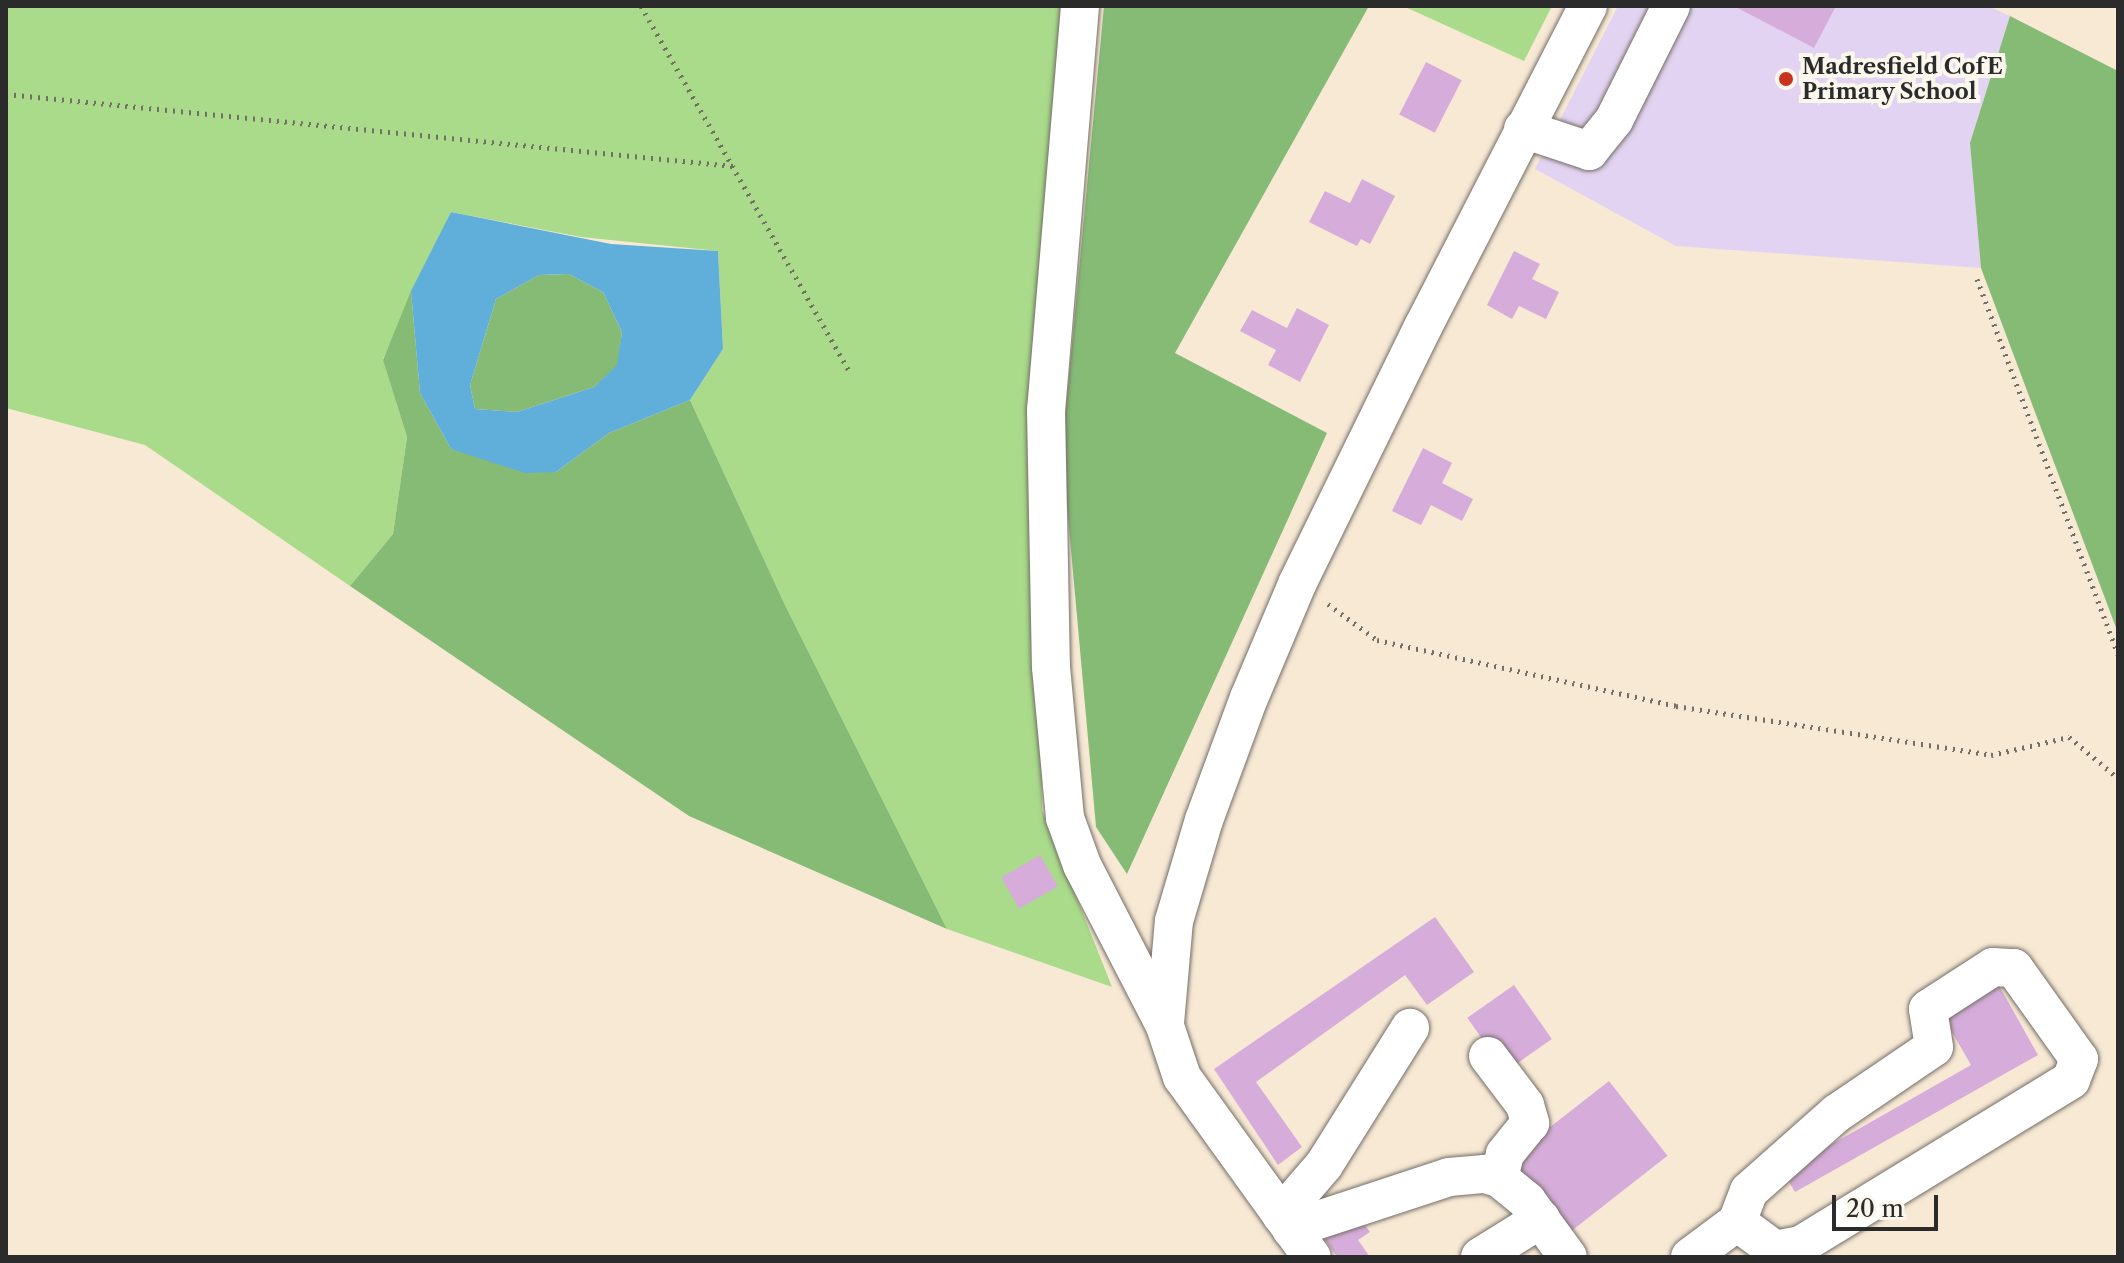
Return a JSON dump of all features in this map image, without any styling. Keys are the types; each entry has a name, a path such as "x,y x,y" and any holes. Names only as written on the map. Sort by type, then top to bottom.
{"street":[{"path":"1080,6 1046,410 1056,762 1065,818 1082,865 1165,1026 1182,1077 1295,1234"},
{"path":"1165,1026 1174,921 1204,820 1298,582 1523,129 1588,6"},
{"path":"1523,129 1589,151 1614,120 1671,6"},
{"path":"1690,1257 1737,1222 1749,1191 1837,1113 1934,1047 1928,1009 1993,967 2014,968 2079,1059 2071,1080 1801,1245 1775,1250 1737,1222"},
{"path":"1295,1234 1332,1154 1410,1028"},
{"path":"1488,1056 1525,1105 1530,1123 1505,1154 1499,1178"},
{"path":"1295,1234 1449,1177 1499,1178 1541,1219 1568,1257"},
{"path":"1480,1257 1541,1219"}],"path":[{"path":"641,6 850,372"},
{"path":"6,94 733,166"},
{"path":"1977,279 2118,655"},
{"path":"1298,582 1377,640 1676,706 1991,755 2069,737 2118,778"}],"shaded area":[{"name":"Madresfield CofE Primary School","path":"1618,6 1988,6 2010,16 1970,143 1981,268 1676,246 1535,169"}],"green space":[{"path":"6,6 1060,6 1063,18 1039,265 1042,810 1112,987 947,929 785,605 690,400 723,349 718,251 581,237 451,212 383,359 407,437 393,534 350,586 145,445 6,408"},
{"path":"1104,6 1369,6 1175,353 1327,433 1127,874 1096,827 1062,450"},
{"path":"1403,6 1552,6 1524,61"},
{"path":"2010,16 2118,71 2118,633 1981,268 1970,143"},
{"path":"569,274 603,292 622,332 618,365 594,387 517,412 475,409 470,385 496,299 539,275"},
{"path":"411,291 420,393 451,449 556,472 609,433 690,400 785,605 947,929 689,816 350,586 393,534 407,437 383,360"}],"water":[{"path":"451,212 611,244 718,251 723,349 690,400 609,433 556,472 525,473 451,449 420,393 411,291","holes":["569,274 603,292 622,332 617,365 594,387 517,412 475,409 470,385 496,299 539,275"]}],"building":[{"path":"1734,6 1836,6 1814,48"},
{"path":"1426,62 1462,80 1435,133 1399,115"},
{"path":"1362,179 1395,196 1370,244 1361,239 1357,246 1309,222 1325,191 1350,203"},
{"path":"1514,251 1540,264 1532,279 1559,292 1546,319 1519,306 1512,319 1487,305"},
{"path":"1297,308 1329,325 1300,382 1268,365 1276,350 1240,331 1252,310 1287,328"},
{"path":"1423,448 1452,463 1442,483 1473,499 1462,521 1431,505 1421,525 1392,511"},
{"path":"1040,855 1058,886 1019,909 1001,878"},
{"path":"1435,917 1474,972 1427,1005 1405,975 1256,1082 1302,1147 1278,1165 1214,1069"},
{"path":"1997,982 2038,1055 1795,1192 1783,1172 1971,1065 1941,1013"},
{"path":"1514,985 1552,1039 1505,1072 1467,1018"},
{"path":"1609,1081 1667,1156 1570,1232 1511,1157"},
{"path":"1356,1213 1370,1232 1358,1240 1370,1257 1337,1257 1323,1236"}],"place":[{"name":"Madresfield CofE Primary School","path":"1786,79"}]}
